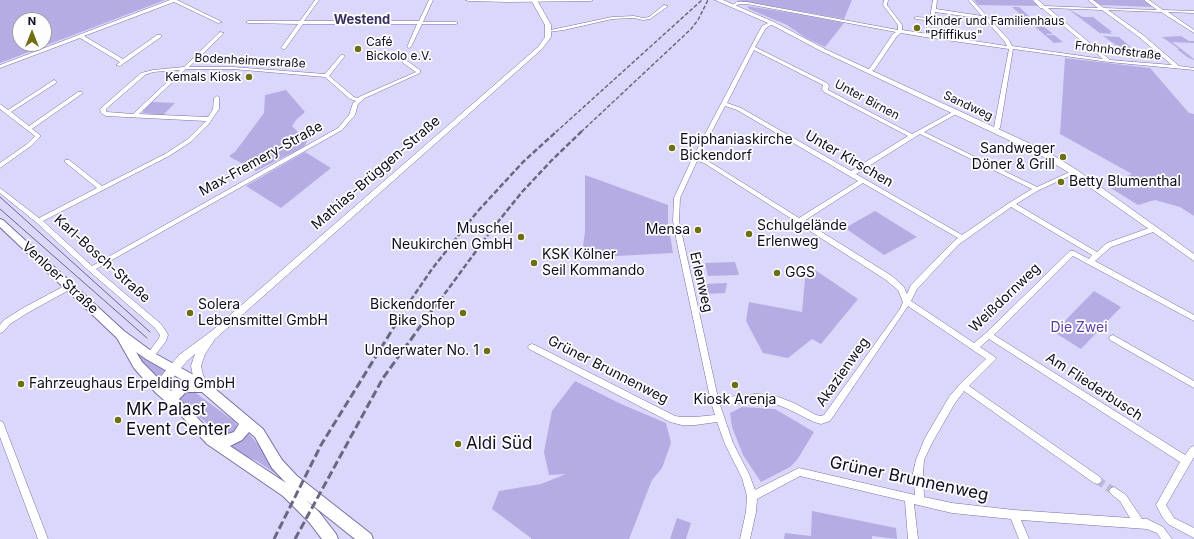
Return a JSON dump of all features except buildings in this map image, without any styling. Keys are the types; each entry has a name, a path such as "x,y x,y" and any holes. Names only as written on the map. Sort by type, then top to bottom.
{"main road":[{"name":"Venloer Straße","path":"0,222 120,334 150,356 174,368 204,387 259,433 278,464 292,480 366,539"},
{"name":"Venloer Straße","path":"120,334 138,365 211,440 288,492 314,517 331,539"},
{"path":"173,401 174,396 180,389 193,386 204,387"},
{"path":"211,440 222,442 231,440 243,431 246,422"}],"street":[{"path":"0,67 174,0 220,22"},
{"path":"283,48 316,0"},
{"path":"409,47 431,0"},
{"path":"468,0 591,0"},
{"path":"534,0 545,18 548,31 564,29 612,18 650,18 666,6"},
{"name":"Sandweg","path":"718,0 772,23 868,71 1032,147 1074,172 1194,258"},
{"path":"868,71 872,68 895,35 900,32 900,26 885,5 886,0"},
{"path":"916,18 932,20 935,0"},
{"path":"970,0 1007,42 1010,48 997,128 994,130"},
{"path":"1035,0 1109,61"},
{"path":"1090,0 1141,36 1178,68"},
{"path":"1146,0 1194,32"},
{"name":"Frohnhofstraße","path":"733,6 738,3 747,3 900,32 1109,61 1194,69"},
{"path":"1042,7 1194,12"},
{"path":"933,10 986,18"},
{"path":"248,22 456,23"},
{"name":"Erlenweg","path":"715,402 676,221 677,198 695,159 764,27 772,23"},
{"name":"Mathias-Brüggen-Straße","path":"160,389 174,368 201,342 216,333 540,48 546,41 548,31"},
{"path":"134,116 222,33"},
{"path":"80,36 119,60 124,61"},
{"path":"118,65 159,36"},
{"name":"Unter Birnen","path":"753,48 825,84 826,91 912,136"},
{"path":"343,56 326,76 352,98 358,100 418,73 418,71 405,62"},
{"name":"Bodenheimerstraße","path":"209,119 106,114 103,112 103,109 143,74 153,71 184,68 233,68 326,76"},
{"path":"8,112 54,82"},
{"path":"30,128 80,93"},
{"path":"39,221 182,146 199,132 209,119 216,109 217,98"},
{"name":"Max-Fremery-Straße","path":"91,269 340,129 352,115 358,100"},
{"name":"Unter Kirschen","path":"724,104 739,109 962,238"},
{"path":"0,106 37,133 38,136 0,166"},
{"path":"851,174 912,136 956,112"},
{"path":"920,132 1037,189"},
{"path":"695,159 706,162 798,222 889,278 901,289 906,301 974,347"},
{"path":"67,161 102,189"},
{"name":"Akazienweg","path":"715,402 755,398 773,399 791,406 814,418 821,420 827,418 903,310 914,287 962,238 1011,204 1037,189 1074,172"},
{"path":"798,222 862,181"},
{"name":"Karl-Bosch-Straße","path":"0,190 39,221 91,269 158,326 164,335 163,339 150,356"},
{"path":"1011,204 1097,255"},
{"path":"1154,229 1109,244 1090,262 1194,318"},
{"name":"Weißdornweg","path":"920,501 918,473 920,460 942,417 963,386 992,359 974,347 989,335 1072,253 1090,262"},
{"path":"0,330 7,322 68,286"},
{"name":"Mathias-Brüggen-Straße","path":"204,387 198,376 196,366 201,352 216,333"},
{"name":"Am Fliederbusch","path":"989,335 1186,461"},
{"path":"1113,338 1194,385"},
{"name":"Grüner Brunnenweg","path":"532,347 673,419 682,421 696,421 720,418"},
{"path":"963,386 1097,480"},
{"path":"715,402 729,444 746,477 752,496 751,512 745,539"},
{"path":"0,425 43,539"},
{"path":"1194,450 1186,461 1161,505 1171,521 1179,527 1194,533"},
{"name":"Grüner Brunnenweg","path":"752,496 799,472 952,508 1014,515 1147,524 1160,530 1167,539"},
{"path":"1114,491 1124,498 1139,523"},
{"path":"909,498 913,539"},
{"path":"1014,515 1024,539"}],"green space":[{"path":"0,0 165,0 52,43 52,12 12,12 12,52 29,52 0,63"},
{"path":"736,0 852,0 844,19"},
{"path":"974,0 1032,0 1039,6 978,5"},
{"path":"1093,0 1144,0 1155,7 1100,5"},
{"path":"747,6 844,23 825,47 806,38 787,25 749,9"},
{"path":"1012,7 1019,7 1053,34 1046,34 1047,35 1054,35 1063,42 1054,43"},
{"path":"1068,9 1083,17 1093,17 1116,35 1112,32 1110,32 1112,34 1101,34"},
{"path":"1103,36 1119,37 1133,49 1122,50 1118,45"},
{"path":"1181,36 1189,41 1194,41 1194,43 1172,42 1194,60 1187,57 1177,49 1179,49 1162,37"},
{"path":"1065,58 1150,68 1189,113 1194,114 1194,216 1180,207 1155,200 1138,205 1106,185 1132,174 1060,134"},
{"path":"286,90 305,112 292,126 307,141 304,147 256,171 230,157 230,155 235,152 264,113 265,95"},
{"path":"152,102 175,103 163,115 143,113 143,110"},
{"path":"305,152 331,168 281,208 246,186"},
{"path":"585,175 668,205 668,223 673,253 577,258 583,246 585,232"},
{"path":"875,211 917,237 884,255 845,228"},
{"path":"735,262 739,275 708,276 705,263"},
{"path":"815,270 858,299 821,344 812,339 788,358 763,353 746,321 749,302 802,312 805,279"},
{"path":"727,283 725,293 706,294 703,284"},
{"name":"Die Zwei","path":"1094,291 1121,307 1081,349 1054,332"},
{"path":"138,353 169,370 158,383 137,355"},
{"path":"575,381 621,404 666,423 671,443 662,468 652,480 629,539 531,539 492,509 499,491 541,484 566,474 549,475 544,452 552,411"},
{"path":"192,390 235,422 237,426 234,432 221,436 189,408 179,403 178,399 183,393"},
{"path":"742,407 775,409 814,432 797,460 790,467 761,482 743,455 732,427 730,413"},
{"path":"249,434 261,448 279,476 257,461 238,453 229,445"},
{"path":"812,511 896,528 897,539 872,536 872,539 784,539 785,533 811,536"},
{"path":"677,518 691,523 686,539 670,539"}],"tunnel":[{"path":"1097,480 1114,491"}],"tram line":[{"path":"0,197 150,332"},
{"path":"0,209 147,338"}],"railway":[{"path":"556,132 702,0"},
{"path":"581,132 691,29 698,20 708,0"},
{"path":"406,307 432,269 477,212 523,162 557,131"},
{"path":"435,307 493,228 522,192 582,131"},
{"path":"274,539 321,445 407,306"},
{"path":"295,539 383,378 435,306"}],"place":[{"name":"Kinder und Familienhaus \"Pfiffikus\"","path":"917,28"},
{"name":"Café Bickolo e.V.","path":"358,49"},
{"name":"Kemals Kiosk","path":"249,77"},
{"name":"Epiphaniaskirche Bickendorf","path":"672,148"},
{"name":"Sandweger Döner & Grill","path":"1063,157"},
{"name":"Betty Blumenthal","path":"1061,182"},
{"name":"Mensa","path":"698,230"},
{"name":"Schulgelände Erlenweg","path":"749,234"},
{"name":"Muschel Neukirchen GmbH","path":"521,237"},
{"name":"KSK Kölner Seil Kommando","path":"534,263"},
{"name":"GGS","path":"777,273"},
{"name":"Solera Lebensmittel GmbH","path":"190,313"},
{"name":"Bickendorfer Bike Shop","path":"463,313"},
{"name":"Underwater No. 1","path":"487,351"},
{"name":"Fahrzeughaus Erpelding GmbH","path":"21,384"},
{"name":"Kiosk Arenja","path":"735,385"},
{"name":"MK Palast Event Center","path":"118,420"},
{"name":"Aldi Süd","path":"458,444"}],"district":[{"name":"Westend","path":"362,20"}]}
